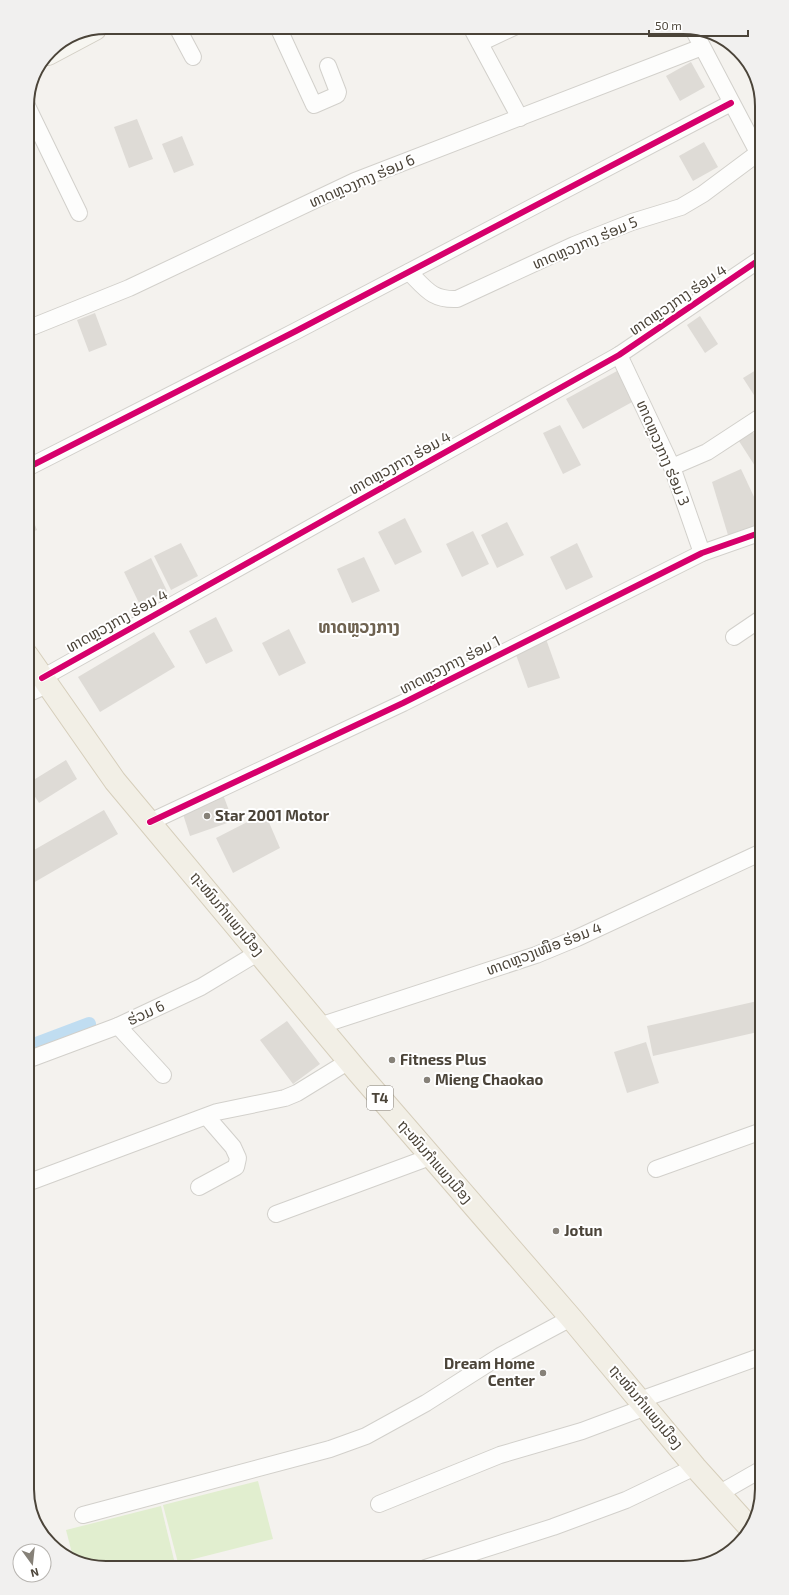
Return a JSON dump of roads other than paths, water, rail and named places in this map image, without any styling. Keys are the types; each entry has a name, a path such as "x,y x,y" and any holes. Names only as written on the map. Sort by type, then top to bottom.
{"main road":[{"name":"ຖະໜົນກຳແພງເມືອງ","path":"34,666 115,782 430,1157 571,1318 695,1467 746,1524"}],"street":[{"path":"181,34 193,57"},
{"path":"281,34 314,105 337,95 338,92 328,66"},
{"path":"475,34 520,118"},
{"path":"480,43 499,34"},
{"path":"696,35 755,148"},
{"name":"ທາດຫຼວງກາງ ຮ່ອມ 6","path":"34,327 129,288 356,181 702,47"},
{"path":"34,464 410,272 731,103"},
{"path":"34,120 79,213"},
{"name":"ທາດຫຼວງກາງ ຮ່ອມ 5","path":"410,272 432,295 443,299 457,299 574,245 632,222 681,207 755,160"},
{"name":"ທາດຫຼວງກາງ ຮ່ອມ 4","path":"34,689 620,355 755,263"},
{"name":"ທາດຫຼວງກາງ ຮ່ອມ 3","path":"620,355 672,466 702,554"},
{"path":"672,466 707,452 755,421"},
{"name":"ທາດຫຼວງກາງ ຮ່ອມ 1","path":"150,822 403,703 702,554 755,535"},
{"path":"734,637 755,623"},
{"name":"ທາດຫຼວງເໜືອ ຮ່ອມ 4","path":"319,1026 536,955 590,933 755,855"},
{"name":"ຮ່ວມ 6","path":"34,1057 118,1026 201,987 259,952"},
{"path":"118,1026 163,1075"},
{"path":"34,1180 231,1107 285,1098 297,1093 349,1061"},
{"path":"199,1187 236,1167 238,1158 233,1147 207,1116"},
{"path":"656,1169 755,1134"},
{"path":"276,1214 430,1157"},
{"path":"83,1515 330,1449 366,1436 426,1402 500,1356 571,1318"},
{"path":"379,1504 500,1455 582,1431 643,1403 755,1359"},
{"path":"447,1561 553,1527 626,1500 695,1467"},
{"path":"720,1493 755,1473"}],"waterway":[{"path":"36,1044 89,1024"}],"place":[{"name":"Star 2001 Motor","path":"207,816"},
{"name":"Fitness Plus","path":"392,1060"},
{"name":"Mieng Chaokao","path":"427,1080"},
{"name":"Jotun","path":"556,1231"},
{"name":"Dream Home Center","path":"543,1373"}],"district":[{"name":"ທາດຫຼວງກາງ","path":"359,627"}]}
